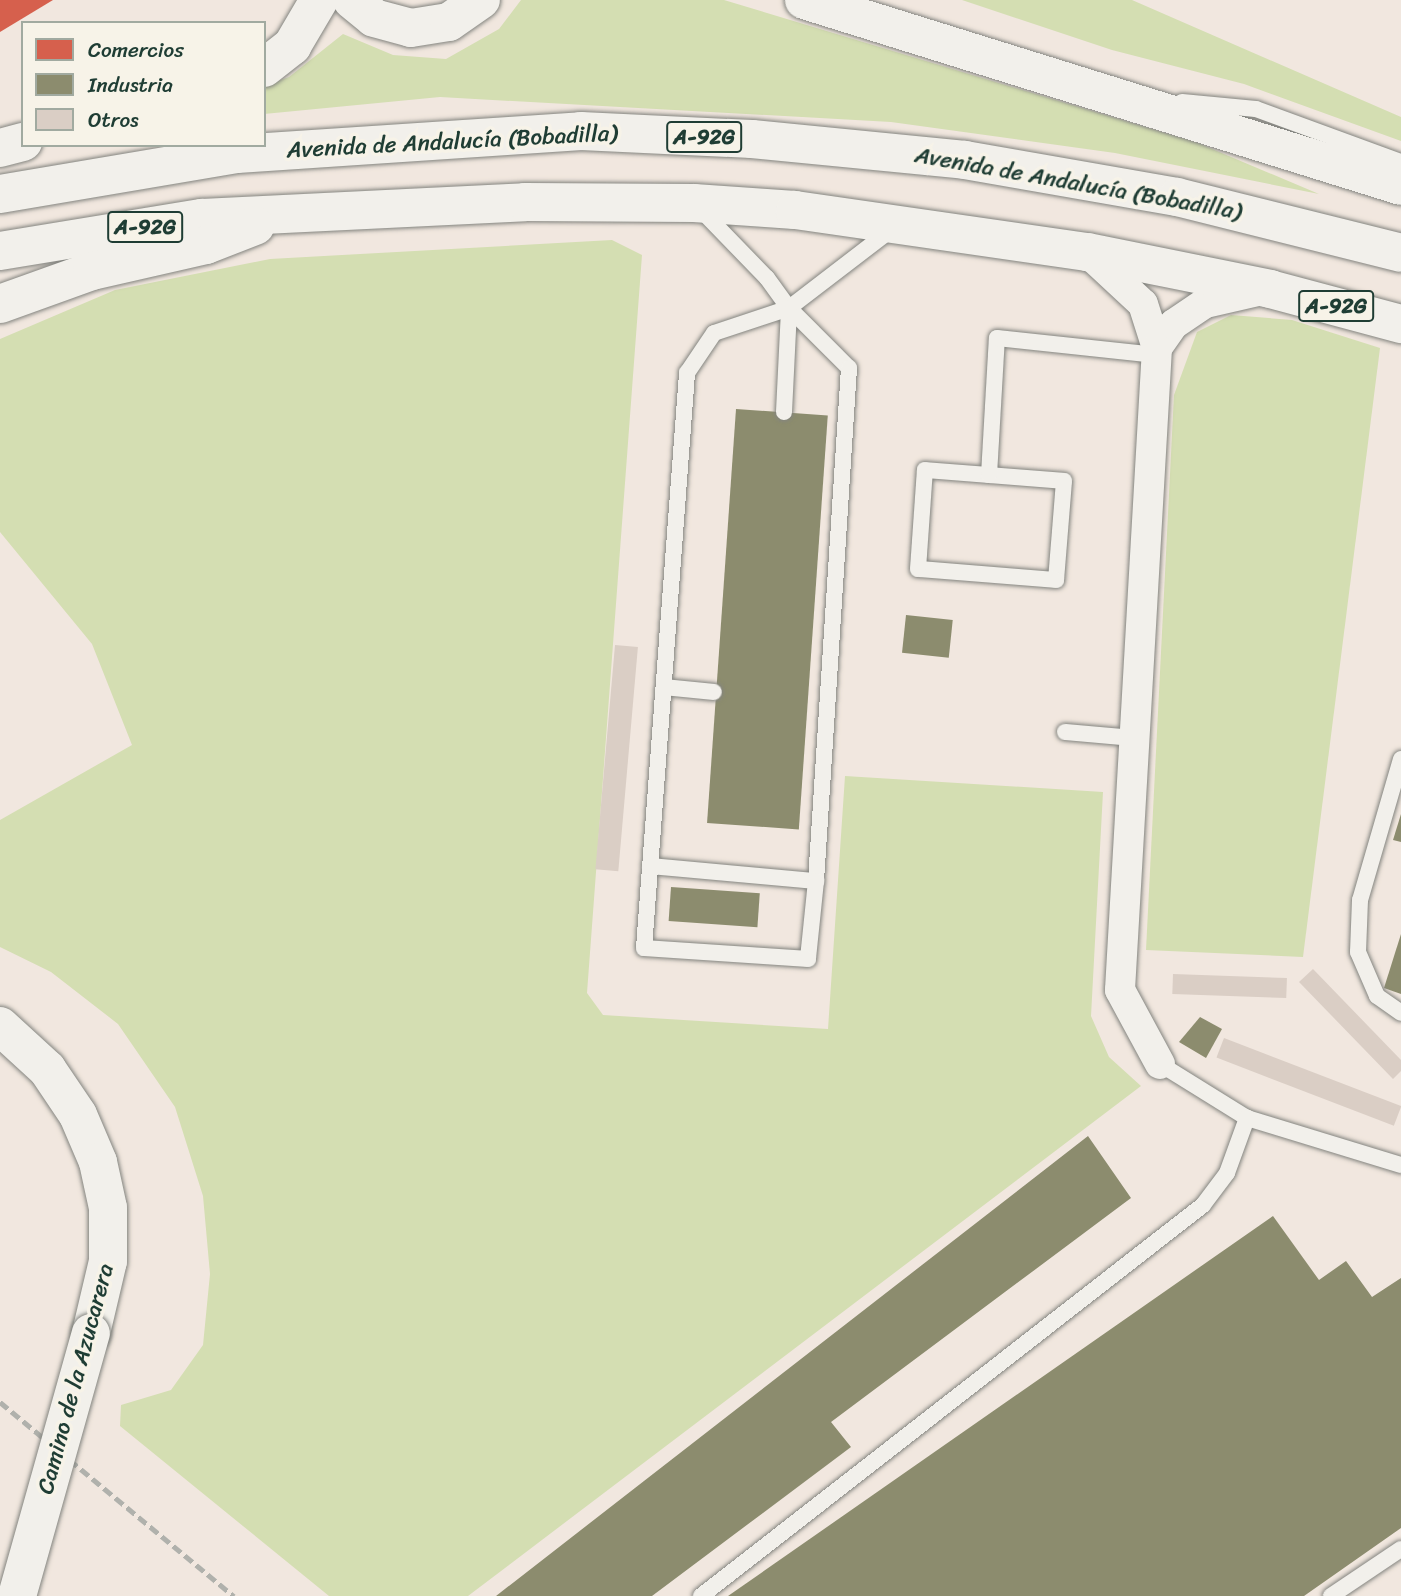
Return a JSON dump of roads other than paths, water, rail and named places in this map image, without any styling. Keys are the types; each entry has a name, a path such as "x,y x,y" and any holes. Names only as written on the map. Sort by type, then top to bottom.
{"main road":[{"path":"266,66 292,46 319,0"},
{"path":"352,0 374,18 411,28 449,22 481,0"},
{"path":"804,0 1119,95 1401,186"},
{"name":"Avenida de Andalucía (Bobadilla)","path":"0,194 237,154 581,131 752,139 965,160 1177,197 1401,253"},
{"path":"0,148 21,143"},
{"name":"A-92G","path":"0,251 202,218 525,202 695,203 900,224 1087,252 1270,289 1401,324"},
{"path":"0,304 92,271 206,246 290,212"},
{"name":"Camino de la Azucarera","path":"0,1026 47,1069 78,1115 99,1162 108,1208 108,1261 92,1333 17,1596"}],"street":[{"path":"1087,252 1143,304 1156,352 1120,990 1160,1064"},
{"path":"1156,352 1174,324 1205,303 1270,289"}],"lane":[{"path":"1119,95 1255,109 1401,162"},
{"path":"695,203 767,278 789,308 849,368 816,881 808,959 644,947 687,373 714,333 789,308 900,224"},
{"path":"784,412 789,308"},
{"path":"989,475 997,338 1156,352"},
{"path":"925,470 989,475 1064,481 1056,580 918,569 925,470"},
{"path":"664,687 714,692"},
{"path":"1065,732 1134,738"},
{"path":"1401,760 1360,900 1359,952 1377,996 1401,1013"},
{"path":"650,866 816,881"},
{"path":"1160,1064 1247,1118 1401,1165"},
{"path":"701,1596 1203,1205 1227,1173 1247,1118"},
{"path":"1331,1596 1401,1549"}],"railway":[{"path":"0,1402 234,1596"}]}
